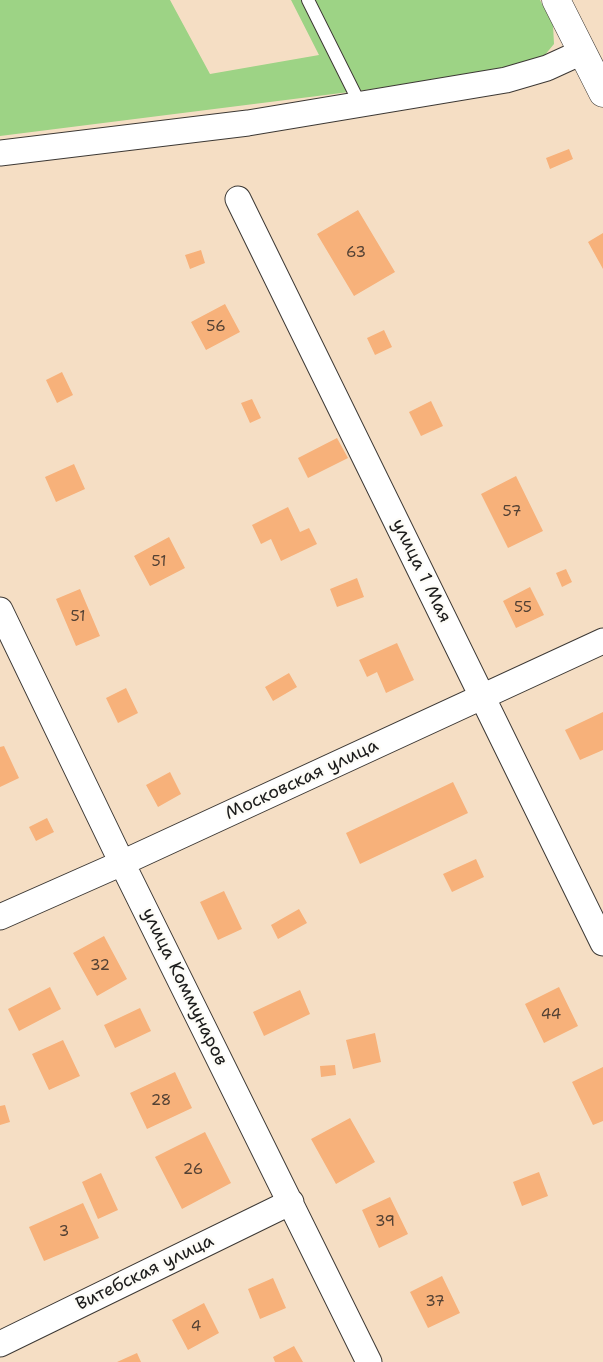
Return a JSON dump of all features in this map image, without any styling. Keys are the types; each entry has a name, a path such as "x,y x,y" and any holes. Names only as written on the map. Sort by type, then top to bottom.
{"street":[{"path":"556,0 603,93"},
{"path":"0,153 248,123 506,80 547,68 582,52"},
{"name":"улица 1 Мая","path":"238,198 603,943"},
{"name":"улица Коммунаров","path":"0,610 122,863 369,1362"},
{"name":"Московская улица","path":"0,917 122,863 603,641"},
{"name":"Витебская улица","path":"0,1344 291,1202"}],"lane":[{"path":"308,0 360,104"}],"green space":[{"path":"0,0 170,0 210,74 319,55 291,0 540,0 553,25 554,44 544,56 492,71 373,89 0,136"}],"building":[{"path":"569,149 573,159 550,169 546,158"},
{"path":"358,210 395,272 354,296 317,234"},
{"path":"603,233 603,269 588,242"},
{"path":"201,250 205,263 190,269 185,255"},
{"path":"225,304 240,332 206,350 191,322"},
{"path":"384,330 392,347 375,355 367,338"},
{"path":"62,372 73,395 57,403 46,380"},
{"path":"252,399 261,418 250,423 241,403"},
{"path":"431,401 443,426 421,436 409,412"},
{"path":"337,438 348,458 308,478 298,458"},
{"path":"74,464 85,489 56,502 45,477"},
{"path":"516,476 543,531 508,548 481,494"},
{"path":"288,507 300,532 309,528 317,544 281,561 271,539 261,544 252,525"},
{"path":"169,537 185,568 150,586 134,556"},
{"path":"566,569 572,582 562,587 556,573"},
{"path":"357,578 364,597 337,607 330,589"},
{"path":"530,587 544,615 516,628 503,601"},
{"path":"80,589 100,636 76,646 56,599"},
{"path":"397,643 414,680 386,693 377,672 367,677 359,660"},
{"path":"289,673 297,687 273,701 265,687"},
{"path":"126,688 138,713 118,723 106,698"},
{"path":"603,712 603,750 580,760 565,730"},
{"path":"4,746 19,778 0,787 0,747"},
{"path":"170,772 181,794 158,807 146,785"},
{"path":"453,782 468,813 360,864 346,833"},
{"path":"47,818 54,832 36,841 29,827"},
{"path":"476,859 484,877 452,892 443,874"},
{"path":"224,891 242,929 218,940 200,902"},
{"path":"299,909 307,923 278,939 271,925"},
{"path":"104,936 127,979 97,996 73,953"},
{"path":"50,987 61,1009 19,1031 8,1009"},
{"path":"559,987 578,1026 544,1043 525,1004"},
{"path":"300,990 310,1014 264,1036 253,1012"},
{"path":"140,1008 151,1031 115,1048 104,1025"},
{"path":"375,1033 381,1062 353,1069 346,1040"},
{"path":"63,1040 80,1076 49,1090 32,1054"},
{"path":"335,1065 336,1075 321,1077 320,1066"},
{"path":"603,1067 603,1121 593,1125 572,1082"},
{"path":"175,1072 192,1108 147,1129 130,1093"},
{"path":"5,1105 10,1122 0,1125 0,1106"},
{"path":"350,1118 375,1162 336,1184 311,1139"},
{"path":"205,1132 231,1183 182,1209 155,1157"},
{"path":"539,1172 548,1196 522,1206 513,1182"},
{"path":"101,1173 118,1210 98,1219 82,1182"},
{"path":"390,1197 408,1234 379,1248 362,1210"},
{"path":"83,1203 99,1238 44,1261 29,1227"},
{"path":"442,1276 460,1313 428,1328 410,1292"},
{"path":"273,1278 286,1308 260,1319 248,1289"},
{"path":"204,1303 219,1333 188,1350 172,1320"},
{"path":"294,1346 303,1362 275,1362 273,1357"},
{"path":"137,1353 141,1362 117,1362"}]}
